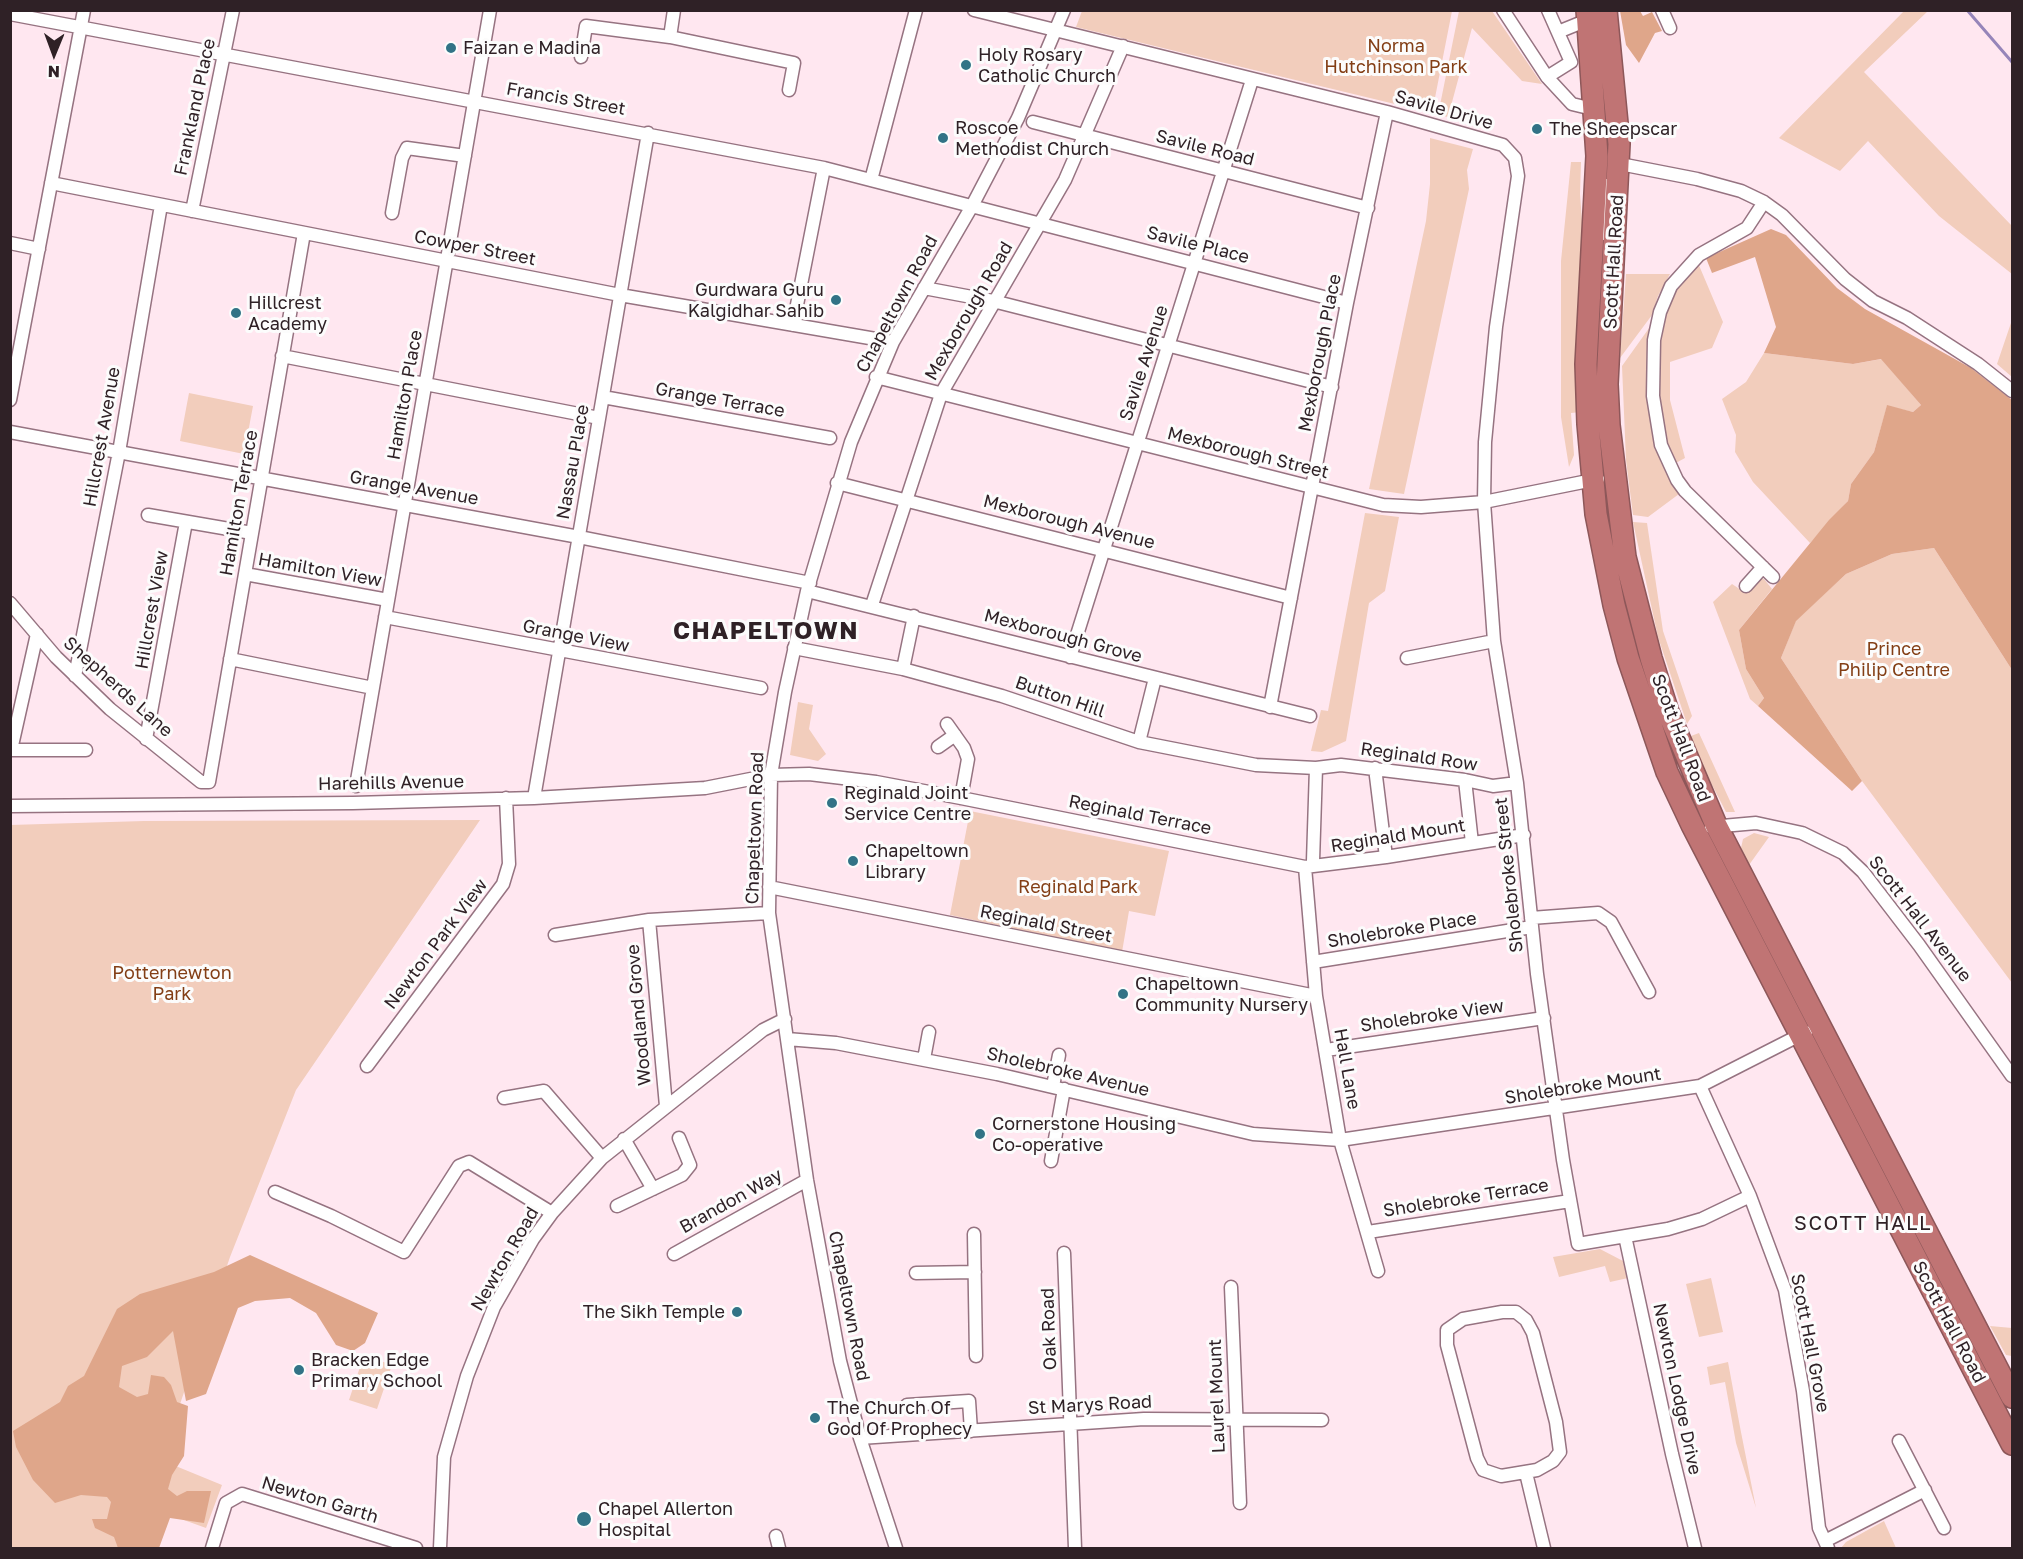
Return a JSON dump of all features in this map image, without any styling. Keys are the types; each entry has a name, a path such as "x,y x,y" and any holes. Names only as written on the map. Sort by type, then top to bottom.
{"highway":[{"name":"Scott Hall Road","path":"1597,14 1595,109 1597,156 1588,291 1586,364 1592,480 1614,605 1628,658 1667,772 1696,833 2012,1392"},
{"name":"Scott Hall Road","path":"1597,14 1618,113 1619,165 1607,384 1614,476 1625,557 1651,658 1668,712 1809,1031 2013,1444"},
{"path":"1991,1402 2012,1392"}],"street":[{"path":"10,400 84,10"},
{"name":"Frankland Place","path":"192,211 233,10"},
{"name":"Hamilton Place","path":"356,786 490,10"},
{"path":"670,37 674,10"},
{"path":"871,180 916,10"},
{"name":"Savile Drive","path":"974,10 1387,112 1503,145 1515,158 1518,166 1489,391 1484,502"},
{"name":"Chapeltown Road","path":"896,1548 860,1438 840,1360 807,1180 769,913 771,775 794,648 808,587 837,483 876,377 924,288 1026,120 1064,10"},
{"path":"1503,10 1547,77 1572,104 1618,113"},
{"path":"1547,77 1571,62 1548,10"},
{"path":"1662,10 1670,28"},
{"name":"Francis Street","path":"10,14 824,168 1040,224"},
{"path":"1558,32 1597,14"},
{"path":"581,57 586,26 670,37 794,63 789,90"},
{"name":"Mexborough Road","path":"872,605 904,499 940,394 1040,224 1085,137 1123,46"},
{"name":"Savile Avenue","path":"1070,657 1252,80"},
{"name":"Mexborough Place","path":"1270,707 1347,303 1387,112"},
{"name":"Savile Road","path":"1026,120 1368,208"},
{"name":"Nassau Place","path":"534,798 648,133"},
{"path":"392,213 402,158 407,148 465,156"},
{"path":"1597,156 1619,165 1697,179 1741,191 1764,202 1782,215 1854,286 1978,364 2013,391"},
{"name":"Scott Hall Road","path":"1588,291 1600,263 1606,189 1610,173 1619,165"},
{"path":"793,325 824,168"},
{"name":"Cowper Street","path":"51,183 620,295 893,342"},
{"path":"1764,202 1747,228 1699,255 1671,286 1660,312 1652,369 1655,417 1670,468 1685,492 1773,577"},
{"name":"Hillcrest Avenue","path":"75,676 118,452 161,205"},
{"name":"Savile Place","path":"1040,224 1347,303"},
{"name":"Hamilton Terrace","path":"210,779 304,233"},
{"path":"10,243 39,249"},
{"path":"924,288 993,301 1332,387"},
{"path":"282,356 599,418"},
{"name":"Mexborough Street","path":"876,377 1383,505 1421,507 1484,502 1614,476"},
{"name":"Grange Terrace","path":"603,397 830,438"},
{"name":"Grange Avenue","path":"10,432 579,537 808,587"},
{"name":"Mexborough Avenue","path":"837,483 1291,598"},
{"name":"Sholebroke Street","path":"1484,502 1494,641 1517,783 1531,923 1578,1244 1625,1236"},
{"path":"148,515 252,533"},
{"name":"Hillcrest View","path":"146,739 186,522"},
{"path":"1746,586 1763,567"},
{"name":"Hamilton View","path":"245,574 388,600"},
{"name":"Mexborough Grove","path":"808,587 1070,657 1310,716"},
{"name":"Shepherds Lane","path":"10,603 75,676 146,739 201,782 207,783 210,779"},
{"path":"903,669 914,616"},
{"name":"Grange View","path":"385,617 761,688"},
{"path":"37,634 10,750 86,750"},
{"path":"1407,658 1494,641"},
{"name":"Button Hill","path":"794,648 903,669 1002,696 1139,742 1256,765 1316,768"},
{"path":"230,659 373,688"},
{"path":"1139,742 1155,678"},
{"path":"946,724 968,759 962,798"},
{"path":"938,747 955,735"},
{"name":"Reginald Row","path":"1316,768 1341,765 1466,780 1493,786 1517,783"},
{"name":"Hall Lane","path":"1316,768 1310,865 1316,996 1340,1140 1378,1272"},
{"path":"1375,768 1386,857"},
{"name":"Harehills Avenue","path":"10,806 353,803 534,798 705,788 771,775"},
{"name":"Reginald Terrace","path":"771,775 817,775 962,798 1310,865"},
{"path":"1466,780 1472,843"},
{"name":"Newton Park View","path":"367,1065 503,884 509,864 506,798"},
{"name":"Scott Hall Avenue","path":"1696,833 1716,825 1756,823 1802,833 1843,853 1863,872 1919,945 2013,1077"},
{"name":"Reginald Mount","path":"1310,865 1386,857 1524,835"},
{"name":"Reginald Street","path":"769,887 1316,996"},
{"path":"555,934 649,920 769,913"},
{"name":"Sholebroke Place","path":"1313,962 1598,913 1611,922 1649,992"},
{"name":"Woodland Grove","path":"649,920 666,1106"},
{"name":"Sholebroke View","path":"1326,1050 1544,1018"},
{"name":"Newton Road","path":"440,1548 444,1457 467,1376 494,1306 552,1213 602,1158 624,1139 763,1030 785,1019"},
{"name":"Sholebroke Mount","path":"1340,1140 1700,1086 1809,1031"},
{"path":"924,1059 929,1032"},
{"name":"Sholebroke Avenue","path":"787,1039 836,1043 924,1059 1059,1088 1252,1134 1340,1140"},
{"path":"1051,1161 1059,1088 1059,1055"},
{"name":"Scott Hall Grove","path":"1700,1086 1750,1196 1785,1290 1803,1390 1819,1528 1827,1545"},
{"path":"504,1098 544,1091 602,1158"},
{"path":"617,1206 682,1176 690,1166 678,1138"},
{"path":"624,1139 653,1189"},
{"path":"275,1192 404,1252 459,1166 468,1162 552,1213"},
{"name":"Brandon Way","path":"674,1254 807,1180"},
{"path":"1625,1236 1668,1229 1702,1219 1750,1196"},
{"name":"Sholebroke Terrace","path":"1368,1232 1570,1201"},
{"path":"974,1234 976,1356"},
{"name":"Newton Lodge Drive","path":"1625,1236 1695,1548"},
{"name":"Oak Road","path":"1064,1253 1075,1548"},
{"path":"916,1273 975,1272"},
{"name":"Laurel Mount","path":"1231,1287 1240,1503"},
{"path":"1516,1312 1526,1320 1533,1333 1556,1422 1560,1452 1553,1461 1526,1473 1491,1474 1483,1470 1477,1458 1447,1344 1447,1330 1463,1318 1516,1312"},
{"path":"907,1405 969,1401 971,1431"},
{"name":"St Marys Road","path":"860,1438 1144,1419 1322,1420"},
{"path":"1899,1441 1944,1528"},
{"path":"1526,1473 1544,1548"},
{"path":"1827,1545 1925,1490"},
{"name":"Newton Garth","path":"212,1548 226,1503 242,1494 416,1548"}],"green space":[{"name":"Norma Hutchinson Park","path":"1452,10 1432,113 1076,27 1082,11"},
{"path":"1459,11 1492,11 1542,84 1522,81 1472,28 1448,117 1438,115"},
{"path":"1904,11 1928,11 1864,72 2012,226 2012,274 1939,216 1868,141 1840,171 1779,138"},
{"path":"1430,138 1473,149 1467,170 1469,189 1404,494 1369,489 1426,221 1430,184"},
{"path":"1571,162 1581,162 1580,194 1585,262 1581,412 1571,413 1574,455 1569,467 1561,417 1561,261"},
{"path":"1698,263 1723,322 1712,348 1670,362 1670,400 1685,458 1674,464 1666,444 1657,389 1659,342 1670,298 1681,280"},
{"path":"1626,274 1670,274 1658,296 1652,315 1620,358"},
{"path":"2012,320 2012,377 1997,364"},
{"path":"1652,324 1647,364 1650,416 1665,471 1679,494 1648,517 1633,515 1626,460 1622,366"},
{"path":"1764,353 1853,364 1882,359 1921,405 1913,412 1887,406 1874,452 1851,484 1848,501 1810,543 1753,482 1735,452 1736,435 1722,399 1746,382"},
{"path":"189,393 253,406 244,454 180,441"},
{"path":"1365,513 1399,517 1385,591 1369,603 1346,741 1322,752 1311,751 1321,710 1328,711"},
{"path":"1633,522 1647,523 1663,631 1692,716 1687,724 1658,637"},
{"name":"Prince Philip Centre","path":"1934,548 2012,670 2012,983 1862,781 1781,658 1796,620 1846,574 1892,554"},
{"path":"1761,579 1764,579 1772,589 1739,630 1746,669 1764,698 1758,706 1750,699 1713,602 1732,584 1744,592 1749,592"},
{"path":"798,702 813,705 809,729 826,754 818,761 790,755"},
{"path":"1699,733 1735,812 1726,812 1710,781 1691,736"},
{"name":"Reginald Park","path":"970,811 1169,851 1155,916 1129,911 1122,952 950,915"},
{"name":"Potternewton Park","path":"480,820 296,1090 230,1257 161,1460 222,1485 206,1528 145,1506 131,1548 11,1548 10,825 144,821"},
{"path":"1754,833 1769,837 1749,865 1741,848 1743,839"},
{"path":"1600,1249 1623,1261 1628,1278 1610,1282 1605,1266 1559,1277 1553,1257"},
{"path":"1711,1278 1723,1332 1699,1337 1686,1284"},
{"path":"1990,1326 2012,1328 2012,1356 2006,1355"},
{"path":"364,1355 392,1365 377,1409 349,1400"},
{"path":"1728,1362 1756,1508 1736,1443 1725,1382 1710,1385 1707,1367"},
{"path":"1884,1521 1896,1548 1841,1548 1846,1542"}],"shaded area":[{"path":"1620,11 1640,11 1643,16 1652,12 1662,31 1655,33 1639,63 1626,45"},
{"path":"1771,229 1786,235 1837,288 1865,309 1971,368 2012,400 2012,670 1934,548 1892,554 1846,574 1796,621 1781,658 1862,781 1852,791 1758,706 1764,698 1746,669 1739,630 1829,520 1848,501 1851,484 1874,452 1887,405 1913,412 1921,405 1881,359 1853,364 1764,353 1776,327 1755,257 1712,273 1706,258"},
{"path":"250,1255 378,1313 365,1343 353,1351 336,1345 316,1313 290,1298 255,1301 238,1308 206,1394 186,1401 173,1331 147,1357 122,1366 119,1387 137,1397 148,1394 151,1375 164,1377 171,1385 177,1402 188,1406 184,1456 172,1475 168,1489 177,1496 187,1491 211,1491 204,1523 170,1518 159,1548 118,1548 114,1537 95,1528 92,1519 107,1519 111,1502 107,1497 81,1495 55,1503 33,1480 16,1447 13,1431 60,1402 68,1386 84,1376 117,1309 140,1294 214,1272"}],"waterway":[{"path":"1967,10 2012,62"}],"place":[{"name":"Faizan e Madina","path":"451,48"},
{"name":"Holy Rosary Catholic Church","path":"966,65"},
{"name":"The Sheepscar","path":"1537,129"},
{"name":"Roscoe Methodist Church","path":"943,138"},
{"name":"Gurdwara Guru Kalgidhar Sahib","path":"836,300"},
{"name":"Hillcrest Academy","path":"236,313"},
{"name":"Reginald Joint Service Centre","path":"832,803"},
{"name":"Chapeltown Library","path":"853,861"},
{"name":"Chapeltown Community Nursery","path":"1123,994"},
{"name":"Cornerstone Housing Co-operative","path":"980,1134"},
{"name":"The Sikh Temple","path":"737,1312"},
{"name":"Bracken Edge Primary School","path":"299,1370"},
{"name":"The Church Of God Of Prophecy","path":"815,1418"},
{"name":"Chapel Allerton Hospital","path":"584,1519"}],"district":[{"name":"CHAPELTOWN","path":"766,631"},
{"name":"SCOTT HALL","path":"1863,1224"}]}
